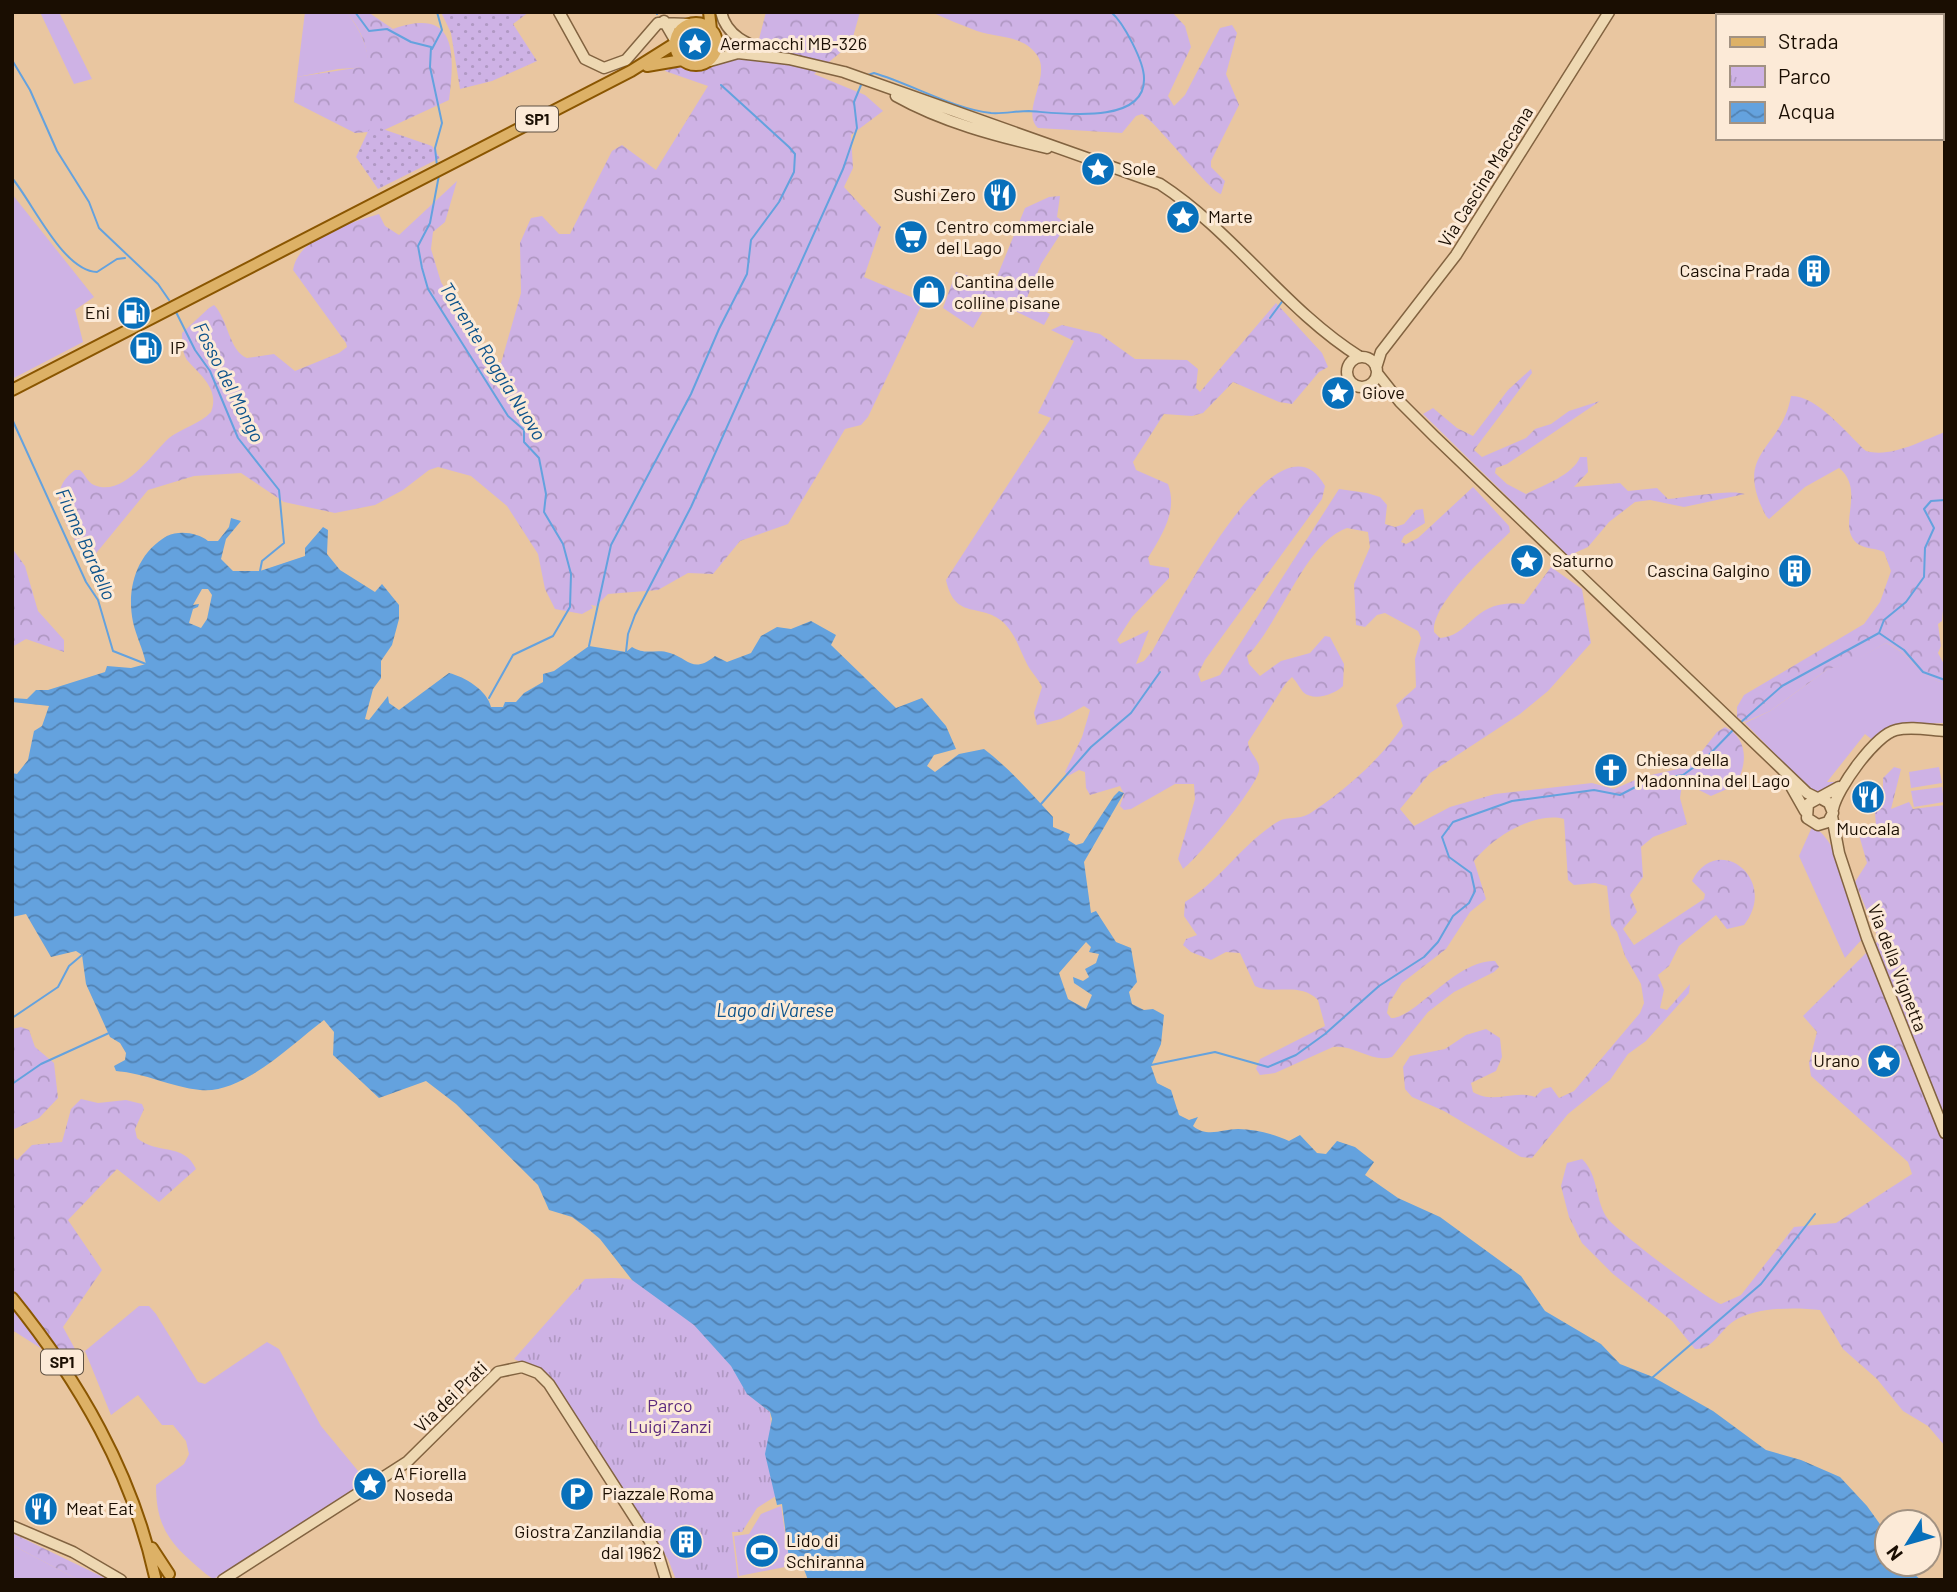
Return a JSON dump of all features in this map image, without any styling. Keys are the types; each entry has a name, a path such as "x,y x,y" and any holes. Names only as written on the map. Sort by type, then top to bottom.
{"main road":[{"path":"559,12 585,59 604,68 626,60 653,26 664,21 692,23 711,29"},
{"name":"SP1","path":"12,390 631,71 675,42 680,30 692,23 701,12"},
{"path":"709,12 711,29 717,41 738,53 789,60 844,72 1099,160 1160,184 1189,202 1329,334 1377,370 1400,402 1807,793 1827,800 1832,813"},
{"path":"722,12 723,22 734,35 747,44 789,60"},
{"name":"Via Cascina Maccana","path":"1377,370 1381,352 1456,255 1609,12"},
{"path":"664,21 682,60"},
{"path":"710,61 715,55 717,41"},
{"path":"710,61 738,53"},
{"name":"SP1","path":"631,71 682,60 699,66 710,61"},
{"path":"876,85 918,109 1013,141 1099,160"},
{"path":"938,106 973,121 978,128"},
{"path":"978,128 983,125 1017,132"},
{"path":"1329,334 1345,355 1348,377 1354,384 1380,389 1400,402"},
{"path":"1348,367 1362,357 1381,352"},
{"path":"1368,386 1377,370"},
{"path":"1776,763 1809,821 1818,825 1828,822 1846,781 1877,743 1890,732 1903,728 1945,731"},
{"path":"1805,810 1808,804 1846,781"},
{"name":"Via della Vignetta","path":"1832,813 1839,853 1867,938 1945,1133"},
{"name":"Via della Vignetta","path":"1818,825 1839,853"},
{"name":"SP1","path":"12,1298 58,1356 103,1432 129,1488 148,1543 154,1578 172,1577"},
{"name":"Via dei Prati","path":"223,1580 402,1465 493,1376 508,1368 530,1370 544,1378 658,1554 666,1580"},
{"path":"12,1526 73,1552 121,1580"},
{"name":"SP1","path":"148,1543 172,1577"}],"green space":[{"path":"40,12 59,12 92,79 74,84"},
{"path":"305,12 348,14 363,39 369,67 338,69 297,77"},
{"path":"346,12 368,12 393,29 414,24 430,24 440,29 447,38 451,51 449,100 382,131 355,133 294,102 297,77 368,66 362,37"},
{"path":"441,12 529,12 513,24 537,61 492,81 460,89 451,33"},
{"path":"766,12 860,12 851,44 814,74 865,95 883,111 851,135 853,168 844,187 881,227 864,277 923,302 868,417 861,425 845,429 788,524 740,541 713,574 688,573 658,590 608,594 596,606 591,605 593,608 582,614 555,609 545,589 538,554 507,506 471,476 438,467 375,505 335,513 284,502 241,473 194,476 148,490 93,557 88,560 85,557 66,524 59,501 60,490 75,470 80,470 94,485 105,487 126,480 169,438 211,412 211,389 185,357 182,336 209,308 214,305 219,311 236,349 247,358 274,354 295,371 339,353 347,347 346,343 293,270 297,258 304,249 327,233 379,214 385,226 399,235 457,181 445,222 433,232 431,249 441,282 484,357 492,366 501,363 521,293 520,243 531,218 542,216 559,234 570,234 612,151 622,145 656,170 708,86 665,71 669,65 695,70 715,62 737,59 772,61 775,46 759,39"},
{"path":"931,12 1172,12 1185,26 1191,47 1168,96 1174,106 1185,95 1220,28 1232,25 1237,33 1226,74 1239,105 1211,161 1211,167 1225,181 1221,194 1206,182 1161,131 1142,114 1136,116 1122,133 1038,128 1033,121 1032,112 1041,73 1041,63 1037,55 1017,40 977,31"},
{"path":"696,29 707,34 712,45 707,56 696,61 685,56 680,45 685,34"},
{"path":"371,125 432,146 440,158 378,189 356,157"},
{"path":"12,194 94,297 75,310 83,342 12,379"},
{"path":"1060,196 1057,217 1067,224 1041,264 1026,300 1050,314 1044,325 990,299 973,328 943,308 956,272 994,284 1025,208 1049,197"},
{"path":"1276,303 1322,353 1328,367 1319,372 1292,404 1279,402 1233,382 1203,413 1192,416 1164,414 1133,462 1136,470 1168,484 1171,494 1167,522 1148,558 1150,565 1169,568 1169,578 1132,617 1117,640 1120,644 1149,630 1136,664 1144,661 1153,650 1202,563 1228,525 1254,493 1281,472 1305,467 1325,486 1322,499 1205,660 1198,674 1201,682 1220,675 1339,489 1380,497 1387,505 1385,524 1395,527 1404,524 1416,510 1423,509 1425,523 1404,536 1401,542 1406,544 1418,538 1473,487 1509,526 1510,532 1452,593 1436,620 1434,632 1440,638 1450,636 1493,607 1524,604 1551,567 1582,589 1591,643 1548,691 1520,714 1430,773 1400,809 1414,826 1450,807 1495,794 1592,783 1614,789 1642,777 1678,769 1699,755 1717,732 1725,727 1739,738 1742,745 1744,762 1734,786 1711,796 1687,784 1682,785 1680,798 1687,824 1653,837 1641,847 1643,877 1630,895 1637,912 1623,929 1634,945 1704,899 1705,894 1692,881 1703,867 1716,860 1729,861 1741,867 1750,878 1755,892 1753,908 1744,925 1727,929 1716,915 1679,946 1669,966 1658,975 1664,990 1660,1008 1667,1010 1690,984 1689,993 1646,1041 1628,1054 1610,1080 1568,1114 1532,1158 1521,1157 1444,1111 1412,1097 1405,1089 1403,1067 1410,1056 1445,1049 1466,1035 1486,1029 1500,1038 1502,1057 1496,1071 1471,1083 1473,1092 1489,1097 1535,1097 1543,1089 1551,1087 1559,1098 1574,1091 1640,1013 1644,1003 1641,984 1625,956 1617,932 1611,925 1607,886 1595,883 1574,885 1568,880 1564,819 1540,819 1514,828 1491,844 1474,861 1486,899 1470,912 1446,949 1402,983 1389,1003 1387,1013 1391,1018 1401,1016 1451,978 1480,963 1495,961 1499,967 1454,992 1428,1012 1392,1057 1377,1058 1348,1048 1333,1047 1275,1073 1260,1075 1256,1069 1260,1059 1325,1026 1318,1000 1303,991 1270,990 1255,986 1240,953 1226,952 1211,960 1191,952 1183,945 1186,939 1197,935 1184,916 1185,902 1210,883 1266,830 1279,821 1309,814 1335,796 1372,763 1403,726 1396,705 1416,687 1415,659 1421,638 1418,631 1385,613 1377,615 1365,627 1356,625 1354,584 1370,547 1368,532 1347,528 1332,536 1318,550 1270,626 1247,656 1249,664 1260,676 1281,661 1310,653 1325,636 1330,637 1344,664 1343,686 1335,692 1318,697 1303,692 1292,677 1286,683 1248,742 1259,767 1255,780 1225,823 1183,869 1178,859 1195,799 1194,784 1175,784 1131,809 1124,810 1120,806 1124,794 1120,786 1090,795 1086,788 1085,772 1079,770 1068,776 1065,772 1082,737 1090,710 1084,706 1061,719 1037,725 1034,713 1042,687 1011,632 994,616 969,609 955,601 946,580 1051,418 1038,413 1074,341 1051,330 1062,325 1100,334 1135,359 1187,360 1198,369 1196,388 1200,392"},
{"path":"1531,369 1532,373 1474,450 1482,457 1526,438 1535,429 1551,424 1569,411 1600,401 1507,464 1496,468 1495,473 1507,484 1526,494 1565,474 1580,457 1587,457 1588,472 1574,487 1620,483 1628,491 1657,488 1668,499 1720,493 1745,494 1684,507 1650,500 1635,502 1609,522 1588,547 1568,556 1423,414 1433,408 1457,428 1473,436 1508,390"},
{"path":"1791,396 1801,397 1821,408 1866,451 1876,453 1896,450 1945,432 1945,589 1942,621 1938,624 1941,646 1938,653 1945,666 1945,683 1928,676 1901,652 1886,643 1849,664 1828,669 1770,711 1745,722 1737,717 1737,707 1744,695 1864,624 1880,602 1891,571 1884,552 1861,546 1852,537 1849,528 1851,487 1839,468 1805,487 1769,519 1766,516 1757,494 1754,478 1756,464 1786,415"},
{"path":"12,548 25,566 38,611 64,640 64,652 26,639 12,647"},
{"path":"1886,643 1901,652 1928,676 1945,683 1945,723 1891,725 1874,741 1865,734 1827,782 1842,782 1820,794 1808,788 1745,723 1770,711 1828,669 1849,663"},
{"path":"1894,767 1901,769 1891,809 1909,802 1913,809 1945,805 1945,1446 1928,1426 1903,1411 1877,1379 1843,1349 1820,1310 1787,1308 1743,1316 1729,1325 1712,1343 1695,1349 1672,1321 1613,1274 1582,1243 1569,1217 1561,1186 1567,1163 1582,1159 1591,1173 1608,1219 1663,1265 1721,1304 1741,1295 1794,1227 1836,1223 1912,1174 1908,1162 1811,1076 1809,1063 1817,1032 1803,1016 1879,940 1855,882 1867,863 1859,835 1876,826 1874,801 1883,792 1883,778"},
{"path":"1939,767 1942,783 1911,788 1909,772"},
{"path":"1942,787 1944,802 1914,807 1911,791"},
{"path":"1812,827 1821,833 1838,858 1864,937 1845,958 1799,856"},
{"path":"21,1027 29,1030 35,1047 54,1063 58,1098 39,1118 12,1130 12,1029"},
{"path":"81,1099 98,1103 126,1100 142,1104 144,1109 135,1129 137,1138 144,1143 184,1155 196,1169 159,1202 117,1169 68,1220 102,1270 63,1327 75,1349 85,1351 58,1359 12,1330 12,1156 17,1160 32,1145 62,1142 71,1109"},
{"name":"Parco Luigi Zanzi","path":"585,1279 629,1279 660,1296 688,1318 713,1343 748,1391 770,1412 776,1496 757,1508 742,1532 732,1532 738,1580 676,1580 668,1559 549,1375 514,1359"},
{"path":"139,1306 149,1306 156,1314 198,1382 205,1384 267,1342 279,1349 321,1426 368,1483 222,1574 213,1579 206,1574 184,1555 169,1536 163,1526 157,1501 156,1485 184,1464 189,1454 186,1441 173,1425 162,1425 138,1395 111,1415 85,1351"},
{"name":"Lido di Schiranna","path":"781,1506 790,1566 739,1576 734,1536 749,1534 761,1514"},
{"path":"12,1533 109,1580 79,1580 12,1545"},
{"path":"12,1545 79,1580 12,1580"}],"water":[{"name":"Lago di Varese","path":"231,518 241,521 226,539 221,559 233,571 260,571 305,556 305,548 323,527 328,530 327,554 340,570 375,592 382,584 399,605 399,619 392,645 381,661 381,678 373,689 365,719 369,720 388,696 389,703 399,710 449,673 475,685 485,695 491,707 503,707 505,702 516,702 524,693 543,682 543,674 554,671 589,646 626,652 632,647 642,651 665,652 696,665 715,656 727,662 751,653 761,636 777,627 791,629 811,621 836,635 831,645 896,708 922,698 946,726 956,749 934,755 927,766 935,772 959,754 984,749 1053,817 1053,827 1070,834 1068,840 1076,845 1083,843 1114,796 1119,791 1124,793 1084,862 1091,913 1096,911 1116,942 1131,948 1137,982 1129,992 1132,1004 1164,1015 1161,1044 1151,1066 1157,1083 1171,1090 1179,1115 1189,1120 1198,1117 1193,1126 1204,1132 1251,1130 1289,1141 1300,1135 1317,1153 1326,1154 1337,1141 1355,1147 1374,1162 1365,1175 1398,1198 1440,1217 1521,1276 1545,1311 1601,1344 1620,1364 1653,1377 1713,1411 1766,1450 1801,1460 1840,1477 1873,1514 1873,1578 1921,1580 808,1580 802,1564 790,1567 782,1504 777,1505 765,1454 772,1419 770,1412 747,1394 731,1366 694,1325 632,1280 600,1239 572,1217 549,1210 538,1185 456,1104 426,1081 379,1098 333,1055 334,1032 324,1020 266,1066 233,1085 200,1090 116,1071 114,1066 125,1060 126,1053 120,1043 110,1037 86,984 82,955 76,951 51,957 26,914 12,917 12,773 17,774 28,760 34,731 42,726 49,706 12,702 12,698 27,699 36,690 48,690 105,672 107,666 131,668 146,664 131,609 133,584 141,562 157,543 177,533 189,533 208,541 218,541 229,527","holes":["202,589 208,589 212,595 207,619 201,628 189,623 193,609 199,604 193,605","1086,942 1091,947 1089,952 1099,954 1096,963 1085,969 1089,977 1083,981 1073,977 1074,983 1092,995 1086,1009 1068,999 1059,973"]}],"waterway":[{"name":"Torrente Roggia Nuovo","path":"355,12 369,31 387,29 411,42 431,47 430,67 442,123 435,148 437,166"},
{"path":"432,49 442,30 437,12"},
{"path":"868,75 874,73 962,107 991,113 1029,111 1079,114 1116,110 1131,104 1141,93 1144,78 1141,62 1132,43 1111,12"},
{"path":"12,60 30,90 57,151 89,202 99,228 158,284 169,300"},
{"path":"589,646 611,545 691,394 719,329 747,274 751,240 779,202 794,172 795,154 721,85"},
{"path":"626,652 628,634 635,615 691,507 843,169 857,128 854,102 861,85"},
{"name":"Torrente Roggia Nuovo","path":"439,175 430,223 418,246 428,289 508,416 524,430 524,442 539,458 546,494 544,512 563,544 571,574 570,607 553,636 513,655 489,698"},
{"name":"Fosso del Mongo","path":"12,178 61,248 84,269 97,272 117,259 125,258"},
{"path":"1270,318 1284,299"},
{"name":"Fosso del Mongo","path":"176,312 195,350 210,371 238,438 279,490 284,543 262,561 260,571"},
{"name":"Fiume Bardello","path":"12,419 86,582 98,600 113,651 146,664"},
{"path":"1740,723 1782,686 1879,633 1884,620 1906,602 1924,577 1925,548 1934,528 1924,509 1931,501 1945,500"},
{"path":"1879,633 1904,650 1923,672 1945,680"},
{"path":"1041,804 1091,747 1131,713 1160,672"},
{"path":"1151,1065 1215,1052 1268,1067 1296,1055 1325,1034 1379,986 1424,957 1438,942 1453,916 1469,903 1475,891 1471,873 1449,857 1442,837 1453,822 1512,801 1594,790 1620,795 1647,781 1683,775 1704,760 1734,729"},
{"path":"12,1018 58,987 69,966 82,955"},
{"path":"12,1084 41,1064 109,1033"},
{"path":"1653,1377 1761,1284 1815,1214"}],"place":[{"name":"Aermacchi MB-326","path":"695,44"},
{"name":"Sole","path":"1098,169"},
{"name":"Sushi Zero","path":"1000,195"},
{"name":"Marte","path":"1183,217"},
{"name":"Centro commerciale del Lago","path":"911,237"},
{"name":"Cascina Prada","path":"1814,271"},
{"name":"Cantina delle colline pisane","path":"929,292"},
{"name":"Eni","path":"134,313"},
{"name":"IP","path":"146,348"},
{"name":"Giove","path":"1338,393"},
{"name":"Saturno","path":"1527,561"},
{"name":"Cascina Galgino","path":"1795,571"},
{"name":"Chiesa della Madonnina del Lago","path":"1611,770"},
{"name":"Muccala","path":"1868,797"},
{"name":"Urano","path":"1884,1061"},
{"name":"A Fiorella Noseda","path":"370,1484"},
{"name":"Piazzale Roma","path":"577,1494"},
{"name":"Meat Eat","path":"41,1509"},
{"name":"Giostra Zanzilandia dal 1962","path":"686,1542"},
{"name":"Lido di Schiranna","path":"762,1551"}]}
